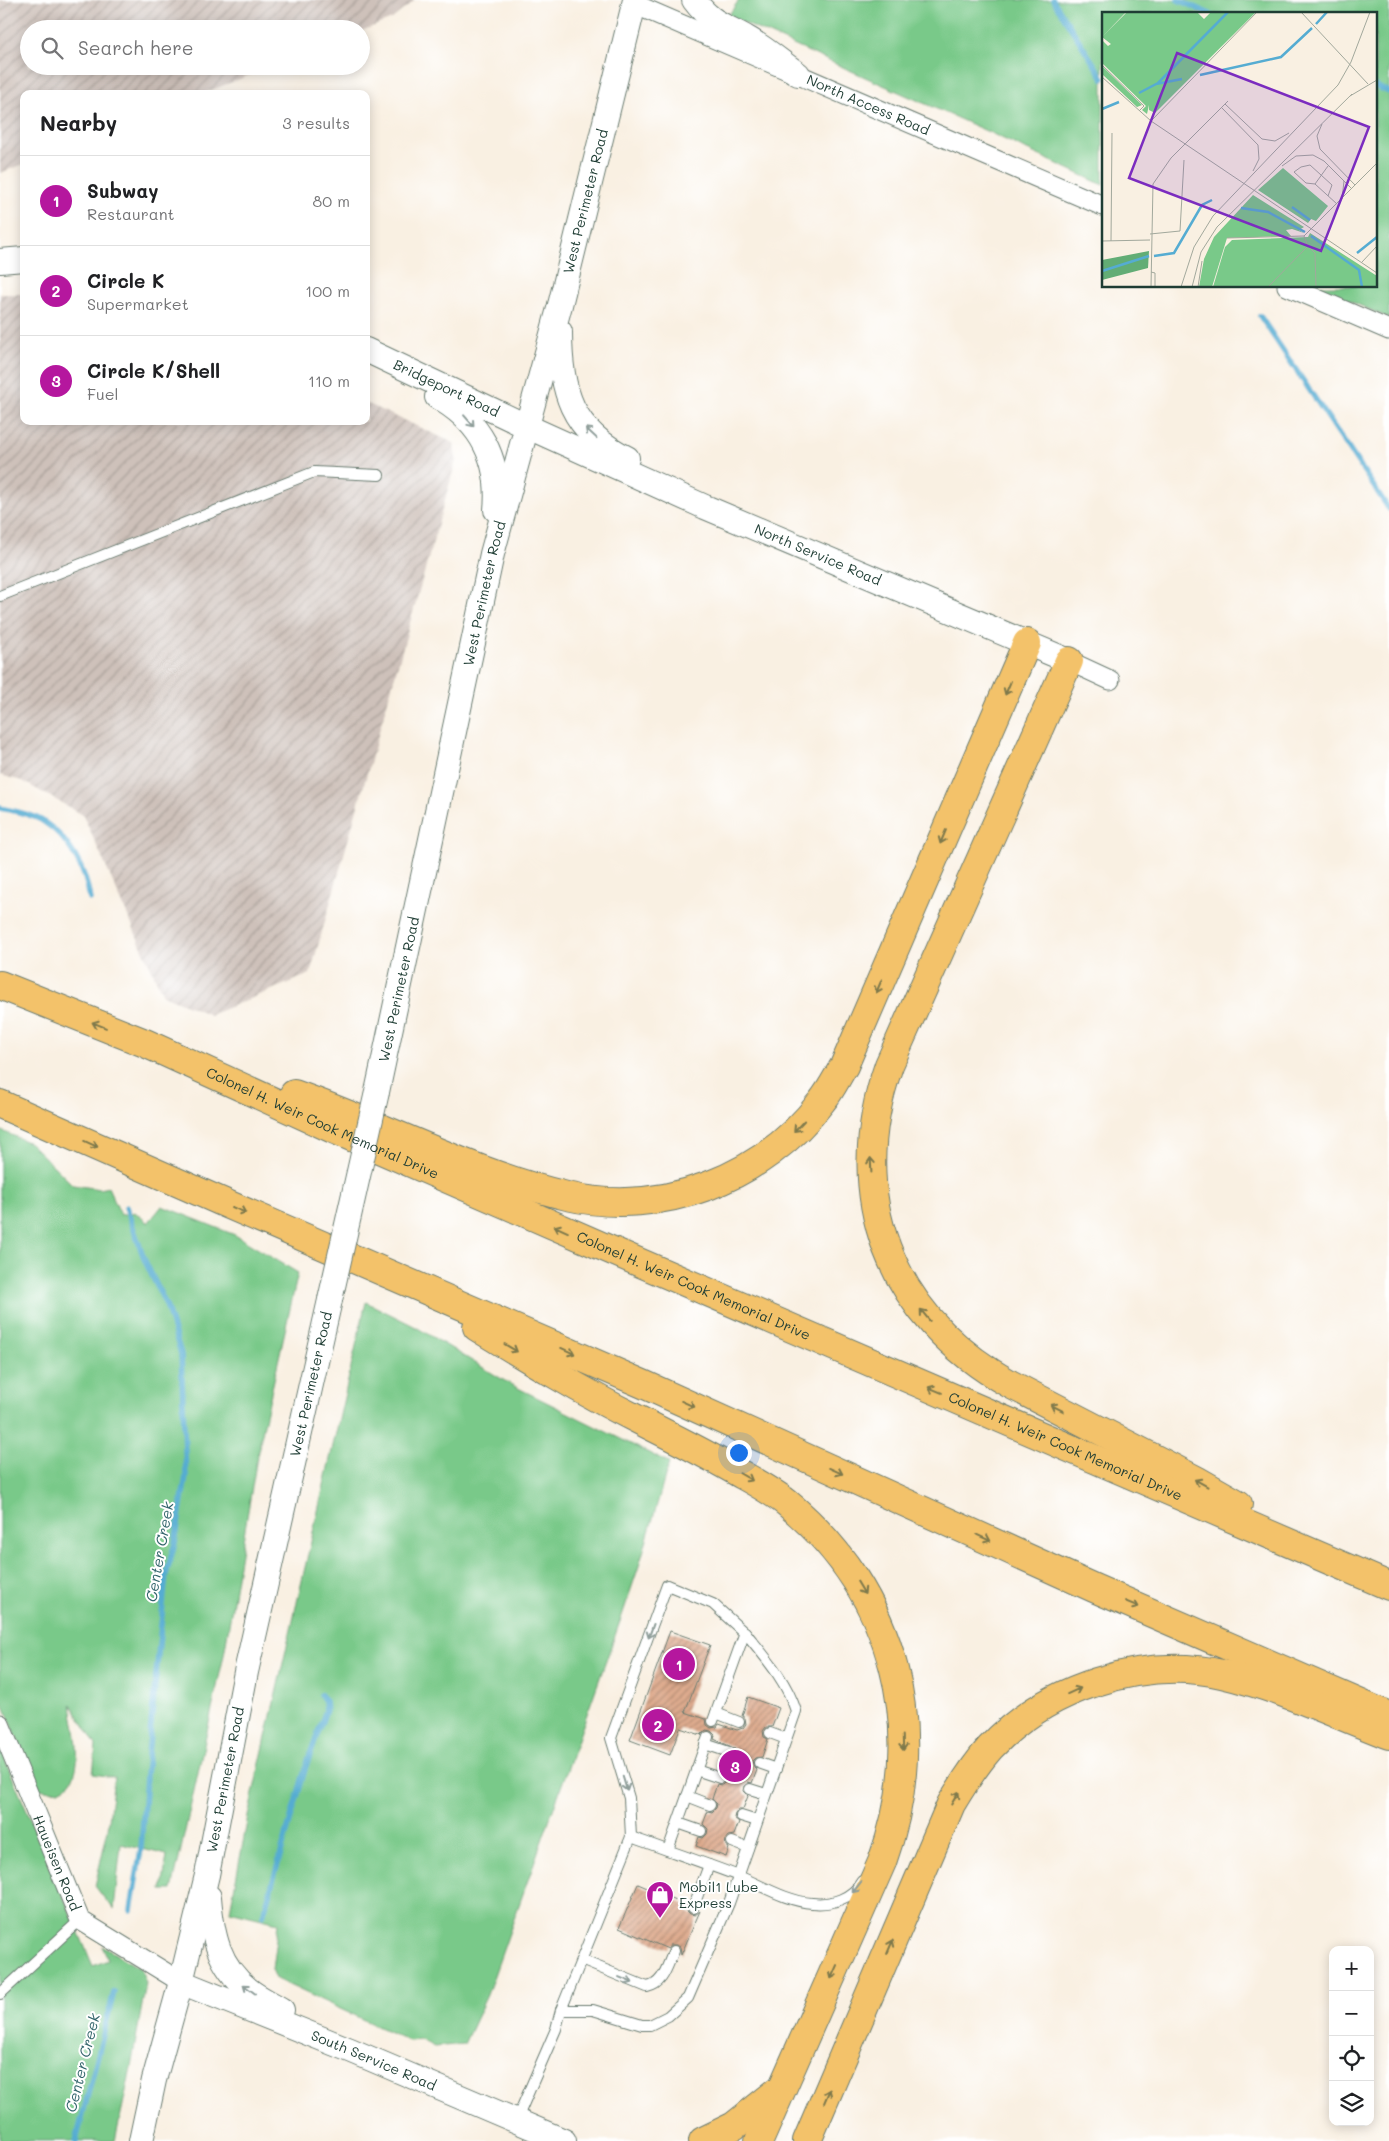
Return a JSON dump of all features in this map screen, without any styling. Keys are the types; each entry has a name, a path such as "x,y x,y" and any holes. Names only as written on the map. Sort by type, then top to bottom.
{"highway":[{"path":"144,1043 335,1108 488,1171 568,1196 622,1202 663,1199 696,1191 727,1179 762,1158 794,1132 823,1101 844,1066 1027,643"},
{"path":"1069,661 889,1065 882,1085 876,1107 871,1148 873,1192 882,1239 892,1262 922,1312 942,1334 988,1372 1196,1480 1377,1581"},
{"name":"Colonel H. Weir Cook Memorial Drive","path":"0,985 144,1043 322,1124 598,1245 1377,1581"},
{"path":"0,1104 643,1384 1094,1588 1389,1716"},
{"path":"0,1108 46,1124"},
{"path":"395,1277 548,1371 633,1417 692,1446 786,1502 829,1544 862,1588 883,1635 902,1707 903,1752 900,1796 896,1817 882,1862 759,2141"},
{"path":"808,2141 951,1804 963,1784 991,1748 1022,1720 1044,1705 1111,1677 1136,1672 1192,1670 1221,1674 1257,1684 1389,1735"},
{"path":"703,2141 734,2126 784,2085"}],"street":[{"path":"694,0 719,25 748,38 798,74"},
{"name":"North Access Road","path":"634,2 1102,206"},
{"name":"West Perimeter Road","path":"141,2141 154,2080 207,1876 246,1672 377,1092 492,554 560,305 634,2"},
{"path":"0,261 20,259"},
{"path":"1292,288 1389,330"},
{"path":"560,305 562,375 566,396 582,425 617,453 637,463 705,507"},
{"name":"Bridgeport Road","path":"370,352 526,426"},
{"path":"370,364 453,406 472,423 480,435 489,453 496,481 497,502 492,554"},
{"name":"North Service Road","path":"526,426 705,507 1110,680"},
{"name":"Haueisen Road","path":"0,1724 80,1920 181,1982"},
{"path":"207,1876 211,1928 218,1949 228,1969 250,1991 350,2050"},
{"name":"South Service Road","path":"181,1982 350,2050 564,2141"}],"lane":[{"path":"0,596 314,472 379,475"},
{"path":"516,2121 556,2029 561,2010 631,1837 629,1798 612,1738 668,1585 714,1604 745,1632 760,1651"},
{"path":"739,1722 715,1717 745,1632"},
{"path":"561,2010 593,2010 642,2025 650,2024 668,2016 688,1998 729,1903 796,1711 791,1694 745,1632"},
{"path":"770,1733 786,1739"},
{"path":"668,1850 707,1741 729,1752"},
{"path":"759,1764 776,1769"},
{"path":"696,1770 720,1778"},
{"path":"750,1789 766,1794"},
{"path":"687,1796 710,1805"},
{"path":"875,1848 885,1820 900,1796"},
{"path":"741,1816 757,1821"},
{"path":"678,1823 701,1831"},
{"path":"631,1837 738,1876 790,1898 814,1904 831,1902 848,1896 860,1884 865,1874"},
{"path":"732,1842 748,1848"},
{"path":"692,1908 709,1865"},
{"path":"0,1994 80,1920"},
{"path":"581,1960 647,1987 661,1980 674,1951"}],"shaded area":[{"path":"0,0 415,0 392,19 370,28 370,20 20,20 20,75 250,75 212,90 20,90 20,166 0,173"},
{"path":"0,294 20,294 20,425 370,425 370,405 454,443 456,461 310,974 210,1015 163,995 83,815 22,781 0,775"}],"green space":[{"path":"739,0 1389,0 1389,318 1320,288 1376,288 1376,12 1102,12 1102,185 728,16"},
{"path":"0,1130 30,1143 73,1185 100,1189 108,1187 121,1215 135,1212 148,1223 162,1206 235,1235 298,1273 258,1451 224,1655 172,1890 162,1890 167,1855 121,1844 114,1909 95,1886 108,1829 114,1777 93,1774 96,1745 71,1704 77,1750 75,1774 70,1783 61,1789 52,1791 38,1789 0,1696"},
{"path":"366,1302 416,1327 510,1384 669,1463 640,1563 623,1613 487,1995 464,2044 434,2047 421,2040 409,2041 276,1979 272,1969 278,1923 230,1911 249,1811"},
{"path":"0,1748 93,1966 108,1960 102,1946 141,1969 146,1983 130,2073 115,2141 0,2141"}],"building":[{"path":"670,1631 710,1645 685,1712 706,1719 707,1725 711,1728 717,1727 719,1724 737,1730 743,1728 746,1724 745,1718 742,1716 748,1697 779,1708 772,1727 766,1727 763,1731 764,1737 768,1739 762,1757 755,1758 752,1761 757,1770 752,1783 748,1782 744,1786 743,1791 748,1796 743,1809 739,1809 735,1814 734,1818 739,1822 734,1835 728,1836 725,1840 726,1846 729,1848 726,1857 696,1846 699,1837 703,1838 707,1834 708,1829 703,1824 708,1811 712,1812 716,1808 717,1804 712,1799 717,1784 722,1785 726,1781 727,1776 722,1771 727,1758 731,1759 735,1755 734,1748 714,1739 715,1735 711,1731 706,1730 701,1735 680,1728 670,1755 630,1740"},
{"name":"Mobil1 Lube Express","path":"638,1884 687,1905 686,1910 690,1914 695,1915 700,1911 681,1955 680,1947 676,1945 670,1945 668,1949 619,1928"}],"waterway":[{"path":"1053,0 1102,76"},
{"path":"1178,0 1205,12"},
{"path":"1376,86 1389,92"},
{"path":"1260,316 1389,509"},
{"name":"Center Creek","path":"0,808 39,819 61,837 80,866 85,877 90,899"},
{"name":"Center Creek","path":"126,1207 145,1261 166,1305 181,1354 186,1476 175,1543 166,1575 146,1775 141,1849 131,1910"},
{"path":"263,1916 306,1766 326,1710 325,1701 321,1695"},
{"name":"Center Creek","path":"76,2141 114,1992"}],"place":[{"name":"Subway","path":"679,1664"},
{"name":"Circle K","path":"658,1725"},
{"name":"Circle K/Shell","path":"735,1766"},
{"name":"Mobil1 Lube Express","path":"660,1919"}]}
